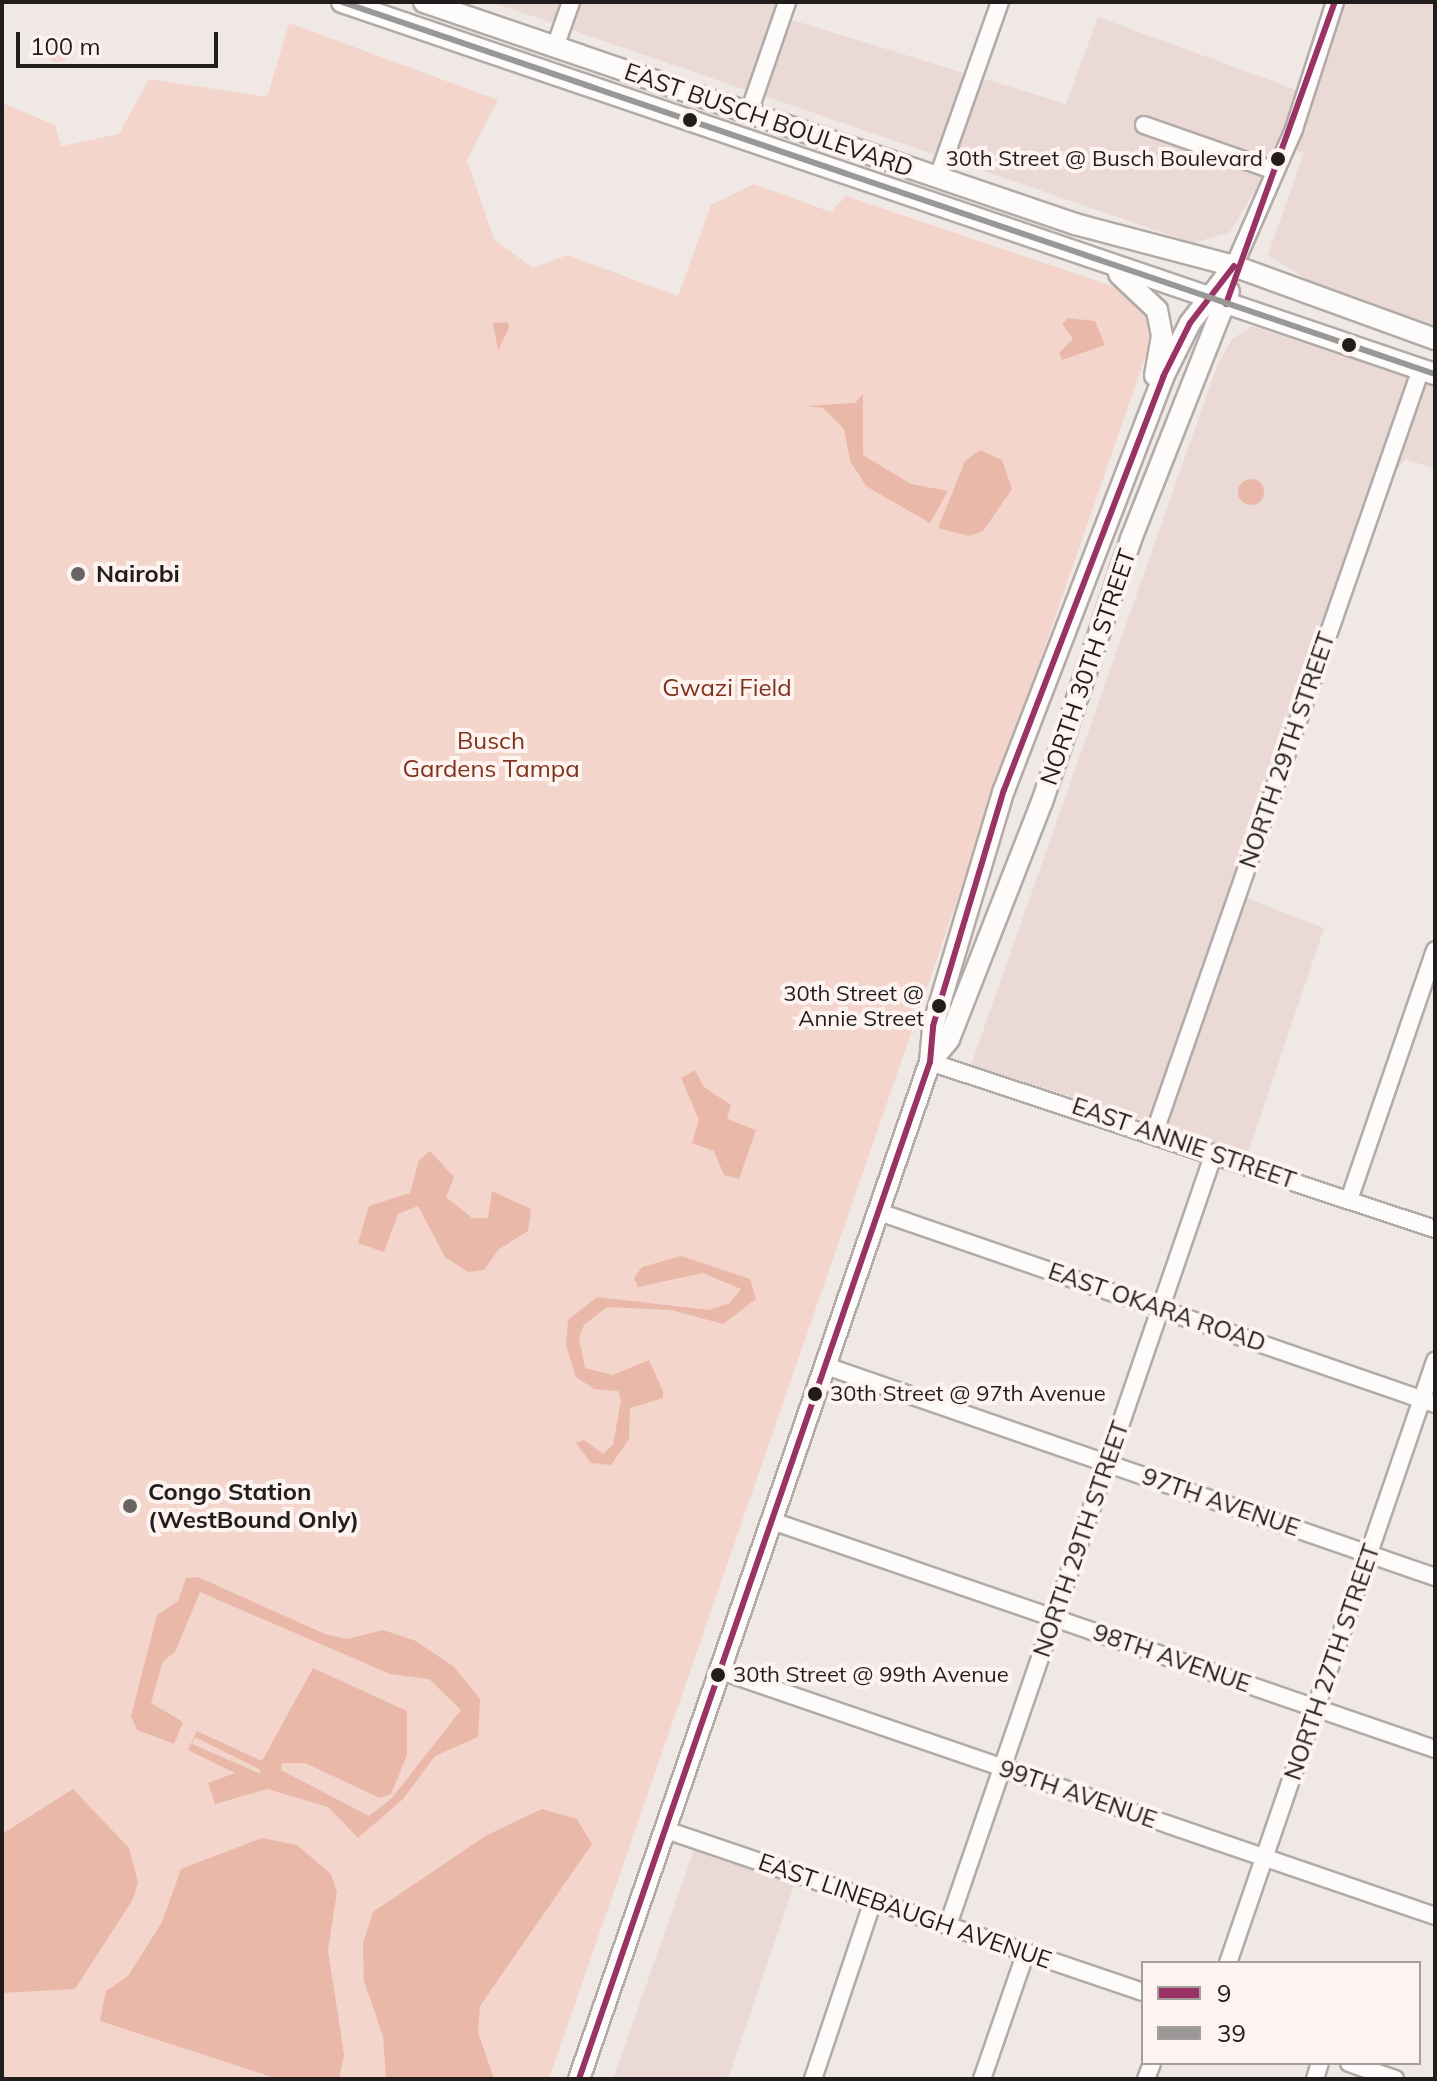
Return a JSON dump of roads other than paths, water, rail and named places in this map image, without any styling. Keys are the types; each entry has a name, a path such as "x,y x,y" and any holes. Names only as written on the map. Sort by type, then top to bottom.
{"main road":[{"name":"EAST BUSCH BOULEVARD","path":"342,2 1428,371"},
{"name":"EAST BUSCH BOULEVARD","path":"424,2 938,177 1234,266 1435,339"},
{"path":"414,27 504,48 555,47"},
{"path":"789,156 917,187 938,177"},
{"path":"1103,262 1157,310 1162,336 1145,420"},
{"name":"NORTH 30TH STREET","path":"930,1062 949,1039 1042,802 1131,539 1218,300 1234,266"},
{"name":"NORTH 30TH STREET","path":"583,2078 930,1062 933,1026 1004,790 1145,420 1218,300"}],"street":[{"path":"555,47 571,2"},
{"path":"749,112 787,2"},
{"path":"938,177 1000,2"},
{"name":"NORTH 30TH STREET","path":"1234,266 1275,171 1335,2"},
{"path":"1144,125 1275,171"},
{"name":"NORTH 29TH STREET","path":"1155,1131 1428,371"},
{"path":"1349,1200 1435,950"},
{"name":"EAST ANNIE STREET","path":"930,1062 1155,1131 1435,1229"},
{"name":"NORTH 29TH STREET","path":"948,1925 1214,1153"},
{"name":"EAST OKARA ROAD","path":"879,1212 1428,1401"},
{"name":"NORTH 27TH STREET","path":"1229,1961 1369,1553 1428,1401 1435,1361"},
{"name":"97TH AVENUE","path":"826,1366 1435,1577"},
{"name":"98TH AVENUE","path":"772,1521 1435,1749"},
{"name":"99TH AVENUE","path":"721,1671 1435,1916"},
{"name":"EAST LINEBAUGH AVENUE","path":"666,1830 1141,1991"},
{"path":"813,2079 873,1901"},
{"path":"982,2079 1026,1952"},
{"path":"1355,2065 1395,2079"}],"place":[{"name":"30th Street @ Busch Boulevard","path":"1278,159"},
{"name":"Nairobi","path":"78,574"},
{"name":"30th Street @ Annie Street","path":"939,1006"},
{"name":"30th Street @ 97th Avenue","path":"815,1394"},
{"name":"Congo Station (WestBound Only)","path":"130,1506"},
{"name":"30th Street @ 99th Avenue","path":"718,1675"}],"park label":[{"name":"Gwazi Field","path":"727,688"},
{"name":"Busch Gardens Tampa","path":"491,755"}]}
